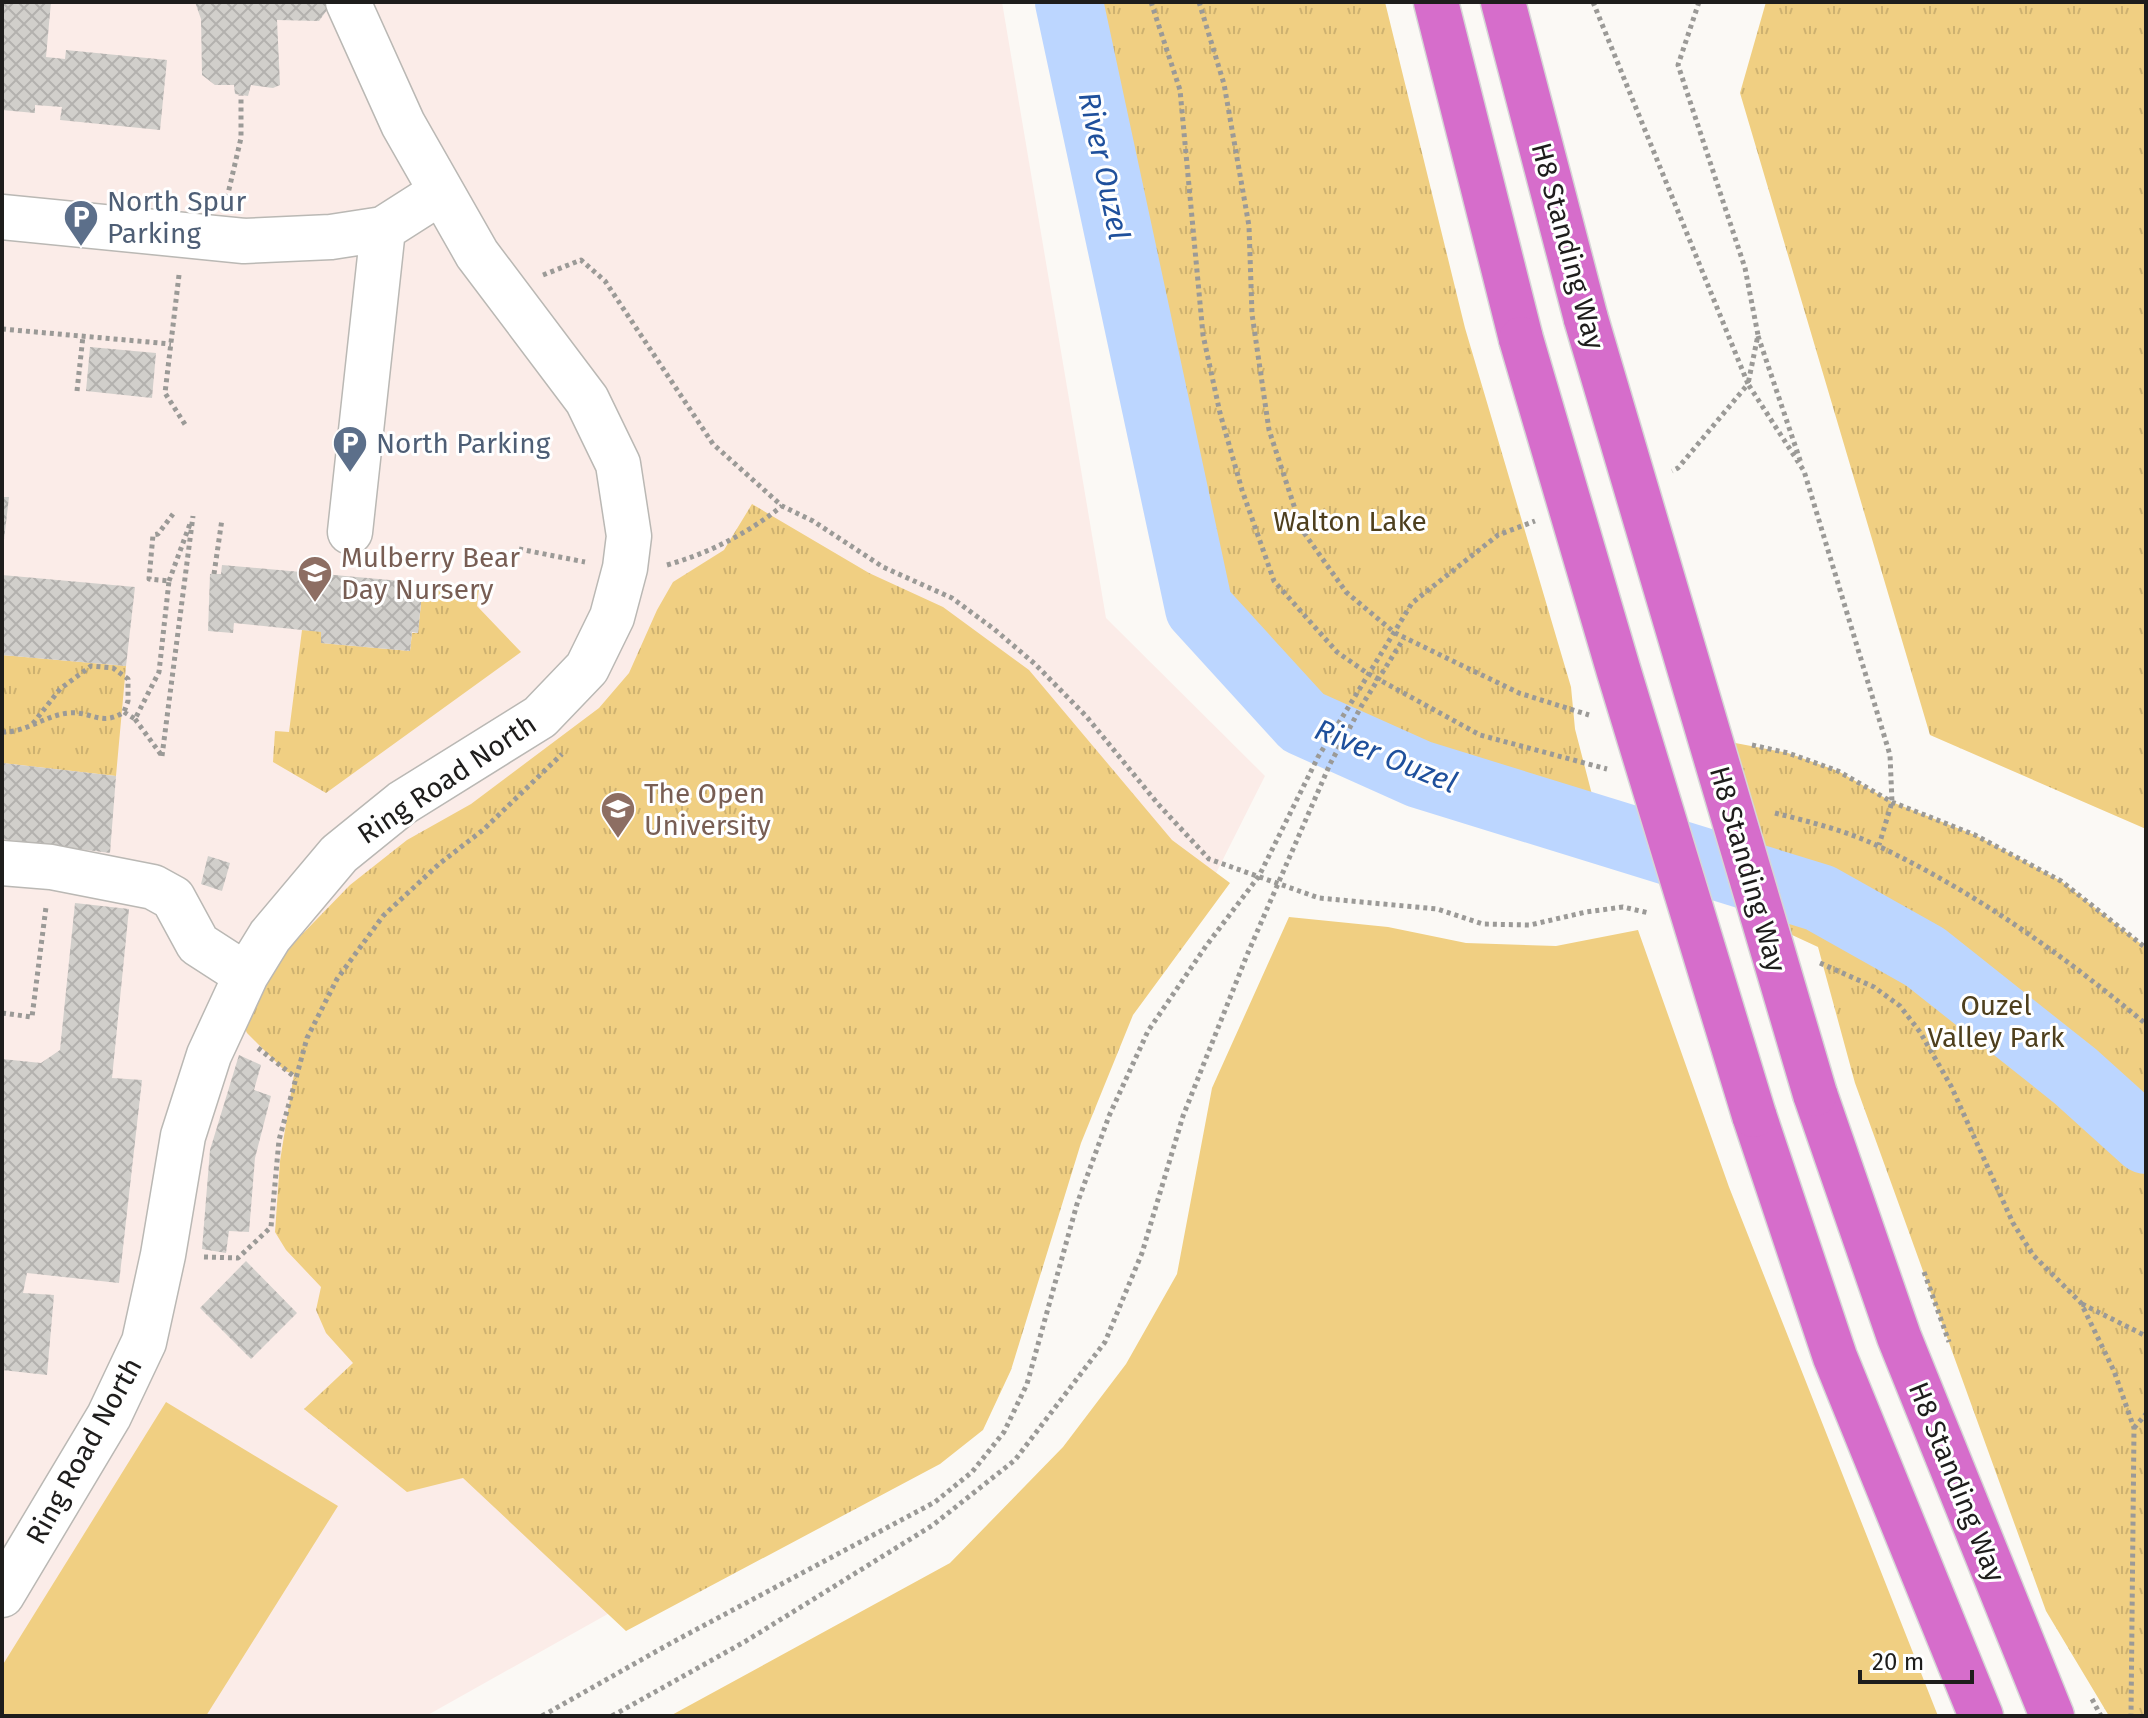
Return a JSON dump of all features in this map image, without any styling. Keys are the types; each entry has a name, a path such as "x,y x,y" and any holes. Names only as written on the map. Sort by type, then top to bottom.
{"highway":[{"path":"1436,2 1521,339 1754,1115 1835,1357 1981,1716"},
{"name":"H8 Standing Way","path":"1503,2 1586,319 1815,1094 1899,1337 2052,1716"}],"lane":[{"name":"Ring Road North","path":"2,1595 109,1416 144,1342 163,1255 183,1136 209,1055 246,975 270,936 339,854 402,803 540,717 587,668 612,617 646,570 629,536 618,464 587,400 477,254 403,124 348,2"},
{"path":"2,217 244,241 331,237 383,229 441,192"},
{"path":"350,532 383,229"},
{"path":"2,863 51,867 153,887 173,898 198,944 246,975"}],"path":[{"path":"542,1716 685,1635 935,1502 972,1472 1004,1432 1027,1384 1077,1204 1109,1116 1148,1031 1259,876 1318,757 1367,673 1337,652 1274,581 1225,428 1203,335 1180,90 1151,2"},
{"path":"1699,2 1678,65 1745,268 1758,335 1804,471 1890,755 1892,802 1879,846"},
{"path":"236,164 241,138 241,95"},
{"path":"183,235 165,393 186,426"},
{"path":"504,290 581,260 605,281 713,444 782,506 813,521 883,567 952,598 994,629 1035,664 1086,716 1158,804 1209,859 1319,898 1437,909 1483,924 1530,925 1623,907 1652,914"},
{"path":"2,329 171,344"},
{"path":"1758,335 1748,384 1804,471"},
{"path":"77,391 83,336"},
{"path":"519,549 646,570 724,545 754,528 782,506"},
{"path":"169,581 149,579 153,535 158,534 173,514"},
{"path":"124,712 135,719 162,756 193,516 169,581 159,672 135,719"},
{"path":"214,574 222,519"},
{"path":"612,1716 746,1641 933,1525 1015,1460 1105,1342 1142,1253 1183,1116 1278,884 1330,764 1404,638"},
{"path":"2,732 15,732 65,714 78,713 107,720 124,712 128,701 128,679 113,668 91,666 60,689 31,726"},
{"path":"163,1255 238,1258 271,1227 279,1140 307,1038 337,979 383,916 439,864 483,830 570,747"},
{"path":"2,1013 32,1017 51,867"},
{"path":"1813,959 1874,987 1900,1006 1920,1032 1951,1086 2013,1223 2033,1255 2081,1303 2146,1336"},
{"path":"2081,1303 2114,1371 2134,1428 2131,1716"},
{"path":"2134,1428 2146,1414"}],"shaded area":[{"name":"The Open University","path":"2,2 1002,2 1106,618 1265,776 1201,903 1106,1052 980,1405 426,1716 2,1716"}],"green space":[{"name":"Walton Lake","path":"1069,2 1385,2 1465,328 1571,687 1575,729 1596,810 1419,774 1303,722 1199,608"},
{"path":"1766,2 2146,2 2146,829 1930,735 1740,93"},
{"path":"752,504 869,573 943,607 1029,670 1172,840 1230,883 1133,1015 1081,1143 1011,1370 983,1430 940,1464 626,1631 463,1478 407,1492 304,1409 353,1363 326,1333 316,1310 321,1287 286,1250 275,1232 280,1161 294,1074 285,1071 247,1033 240,1018 282,955 350,885 407,840 471,804 599,708 629,673 673,582 724,550"},
{"path":"423,583 479,588 477,606 521,652 326,793 273,762 275,731 289,732 302,630 321,631 321,643 410,651 412,633 418,633"},
{"path":"2,655 126,666 116,776 2,763"},
{"name":"Ouzel Valley Park","path":"1709,738 1788,753 1838,771 1892,802 1975,835 2061,881 2146,948 2146,1716 2109,1716 2046,1611 1855,1083 1818,947 1764,922"},
{"path":"1289,917 1388,927 1466,943 1556,946 1638,930 1729,1187 1938,1716 670,1716 950,1563 1063,1447 1126,1364 1177,1274 1212,1088"},
{"path":"166,1402 338,1506 206,1716 2,1716 2,1666"}],"building":[{"path":"2,2 51,2 46,57 65,59 66,50 167,60 160,130 60,120 62,107 35,105 35,113 2,110"},
{"path":"195,2 333,2 319,21 277,20 280,85 273,88 251,85 248,96 235,94 234,85 215,85 202,75 201,19"},
{"path":"90,347 156,353 152,398 86,391"},
{"path":"2,497 9,497 4,540 2,540"},
{"name":"Mulberry Bear Day Nursery","path":"222,565 423,583 418,633 412,632 410,651 321,643 321,632 234,623 233,633 208,631 210,574 221,574"},
{"path":"2,575 135,587 126,666 2,655"},
{"path":"2,763 116,776 110,853 2,839"},
{"path":"208,856 230,863 222,891 201,884"},
{"path":"75,903 129,909 112,1078 142,1080 119,1283 27,1273 23,1293 54,1295 47,1375 2,1370 2,1059 41,1063 60,1050"},
{"path":"239,1055 261,1065 254,1090 271,1096 255,1158 249,1232 229,1231 226,1253 202,1249 210,1150"},
{"path":"246,1261 297,1313 251,1359 200,1308"}],"waterway":[{"name":"River Ouzel","path":"1069,2 1199,608 1303,722 1419,774 1820,898 1925,957 2075,1076 2146,1140"}],"place":[{"name":"North Spur Parking","path":"81,248"},
{"name":"North Parking","path":"350,474"},
{"name":"Mulberry Bear Day Nursery","path":"315,604"},
{"name":"The Open University","path":"618,840"}]}
